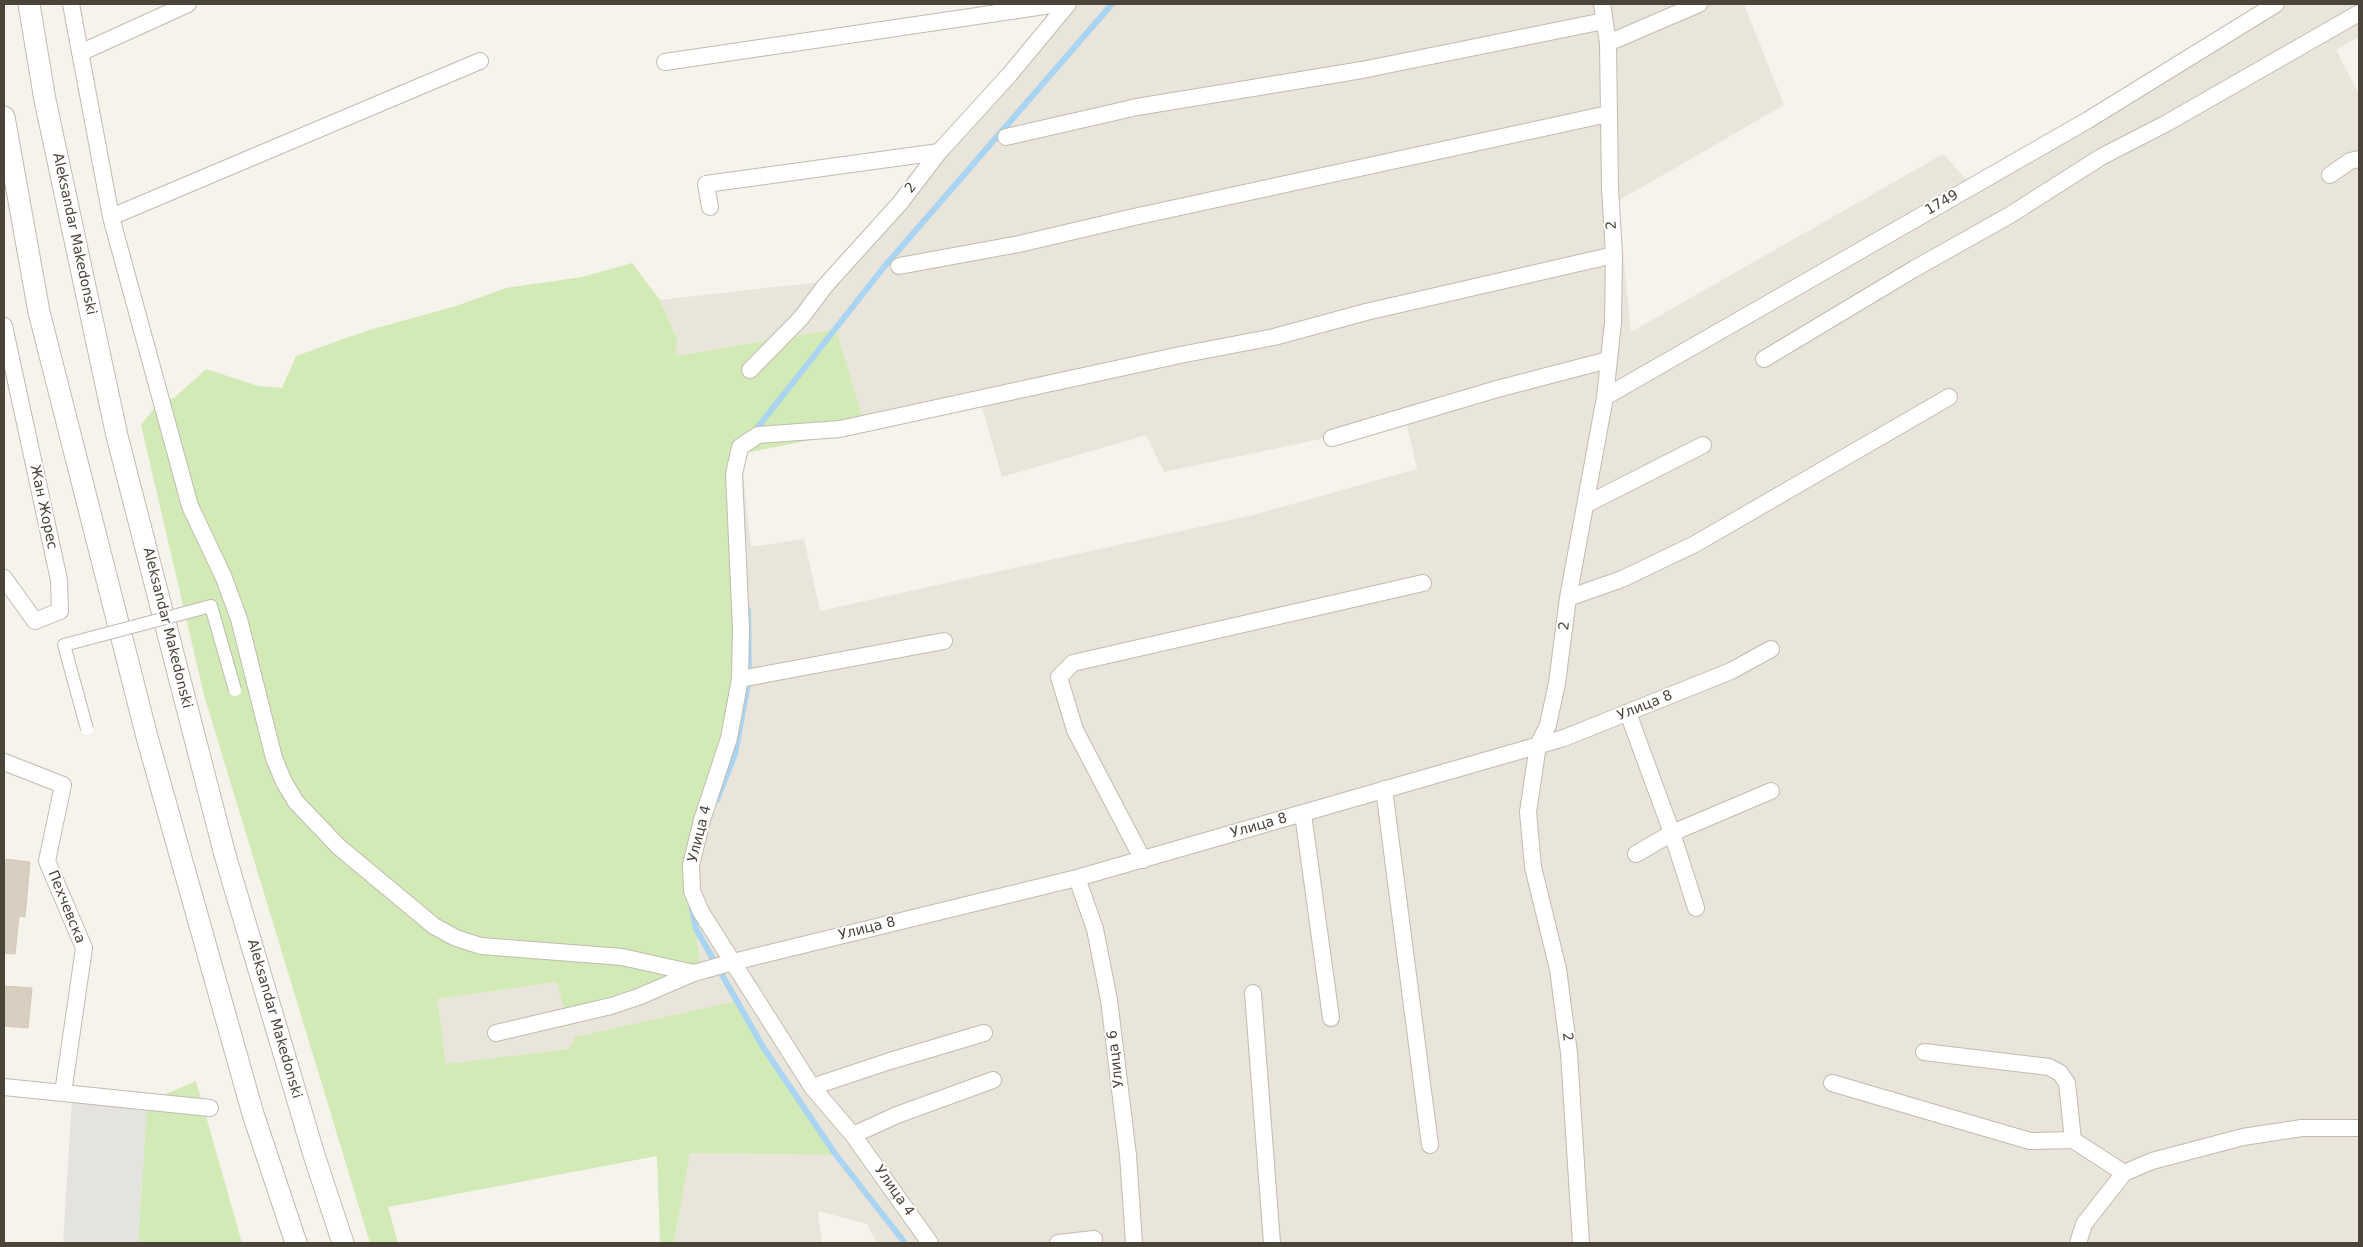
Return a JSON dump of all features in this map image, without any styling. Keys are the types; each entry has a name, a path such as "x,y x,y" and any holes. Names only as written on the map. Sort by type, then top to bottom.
{"street":[{"name":"Aleksandar Makedonski","path":"29,4 45,100 120,445 225,855 314,1155 343,1243"},
{"path":"72,4 111,217 190,506 224,578 240,619 274,758 284,782 296,802 339,848 434,926 456,938 481,946 622,957 694,973"},
{"path":"80,53 188,4"},
{"path":"665,62 1058,4"},
{"name":"2","path":"750,370 801,318 826,286 900,203 939,152 1010,74 1068,4"},
{"name":"2","path":"1581,1243 1569,1053 1558,969 1533,867 1528,812 1538,745 1548,725 1558,683 1568,598 1587,504 1605,397 1613,322 1614,256 1608,114 1608,43 1602,4"},
{"path":"1608,43 1699,4"},
{"name":"1749","path":"1605,397 2088,120 2276,4"},
{"path":"1764,360 1914,269 2010,215 2101,157 2167,122 2359,13"},
{"path":"1006,137 1138,107 1362,70 1604,21"},
{"path":"111,217 480,61"},
{"path":"899,266 1019,244 1134,217 1608,114"},
{"path":"4,117 39,312 144,728 253,1114 296,1243"},
{"path":"710,208 706,184 939,152"},
{"path":"2330,175 2350,161 2359,159"},
{"name":"Улица 4","path":"930,1243 853,1135 812,1087 701,912 692,891 691,865 702,820 729,738 740,679 741,628 734,474 740,447 758,435 840,429 1180,355 1274,337 1366,312 1614,256"},
{"name":"Жан Жорес","path":"4,326 59,580 60,611 35,621 4,578"},
{"path":"1332,438 1497,389 1608,360"},
{"path":"1568,598 1622,578 1695,544 1949,397"},
{"path":"1587,504 1704,445"},
{"path":"1144,860 1074,730 1059,677 1073,663 1423,583"},
{"path":"87,729 64,645 202,608 211,606 235,690"},
{"path":"740,679 944,641"},
{"name":"Улица 8","path":"496,1033 638,998 694,973 733,962 1144,860 1564,738 1731,671 1770,649"},
{"path":"1628,713 1672,833 1696,908"},
{"name":"Пехчевска","path":"4,762 63,785 47,861 84,948 63,1093"},
{"path":"1384,789 1430,1145"},
{"path":"1636,854 1672,833 1771,791"},
{"path":"1303,814 1331,1018"},
{"name":"Улица 6","path":"1077,878 1096,929 1109,1000 1128,1155 1134,1243"},
{"path":"1253,992 1272,1243"},
{"path":"812,1087 984,1033"},
{"path":"1924,1052 2049,1067 2067,1083 2073,1140"},
{"path":"853,1135 897,1115 993,1080"},
{"path":"1832,1083 2030,1141 2073,1140 2124,1173"},
{"path":"4,1087 210,1108"},
{"path":"2078,1243 2084,1224 2124,1173 2152,1161 2243,1137 2302,1128 2359,1128"},
{"path":"1058,1243 1094,1239"}],"shaded area":[{"path":"1078,4 1744,4 1784,105 1618,201 1631,332 1943,154 1966,179 2089,127 2288,4 2359,4 2359,37 2336,50 2359,94 2359,1243 877,1243 867,1224 818,1211 822,1243 674,1243 690,1153 836,1155 763,1047 737,1001 569,1049 446,1065 436,999 558,982 565,1013 700,964 696,929 687,885 749,621 737,503 742,463 751,547 804,539 820,611 1253,515 1417,469 1406,421 1164,472 1146,435 1002,477 982,407 866,429 836,329 675,356 677,339 660,300 828,281"},
{"path":"72,1097 147,1102 138,1243 63,1243"}],"green space":[{"path":"632,263 660,300 677,339 676,356 836,329 866,429 741,454 737,503 749,621 749,678 735,754 710,817 687,885 696,929 700,964 565,1014 557,982 437,999 446,1064 569,1049 575,1037 737,1001 763,1047 836,1155 690,1153 674,1243 660,1243 657,1156 388,1207 398,1243 370,1243 204,695 141,425 159,402 174,398 206,369 258,386 282,388 296,356 366,331 456,306 506,288 582,277"},
{"path":"196,1081 242,1243 138,1243 147,1102"}],"building":[{"path":"4,859 30,862 25,917 19,916 15,954 4,953"},
{"path":"4,986 32,988 28,1028 4,1026"}],"waterway":[{"path":"754,432 884,267 1112,4"},
{"path":"717,800 735,754 749,678 748,610"},
{"path":"691,904 696,929 763,1047 836,1155 905,1243"}]}
